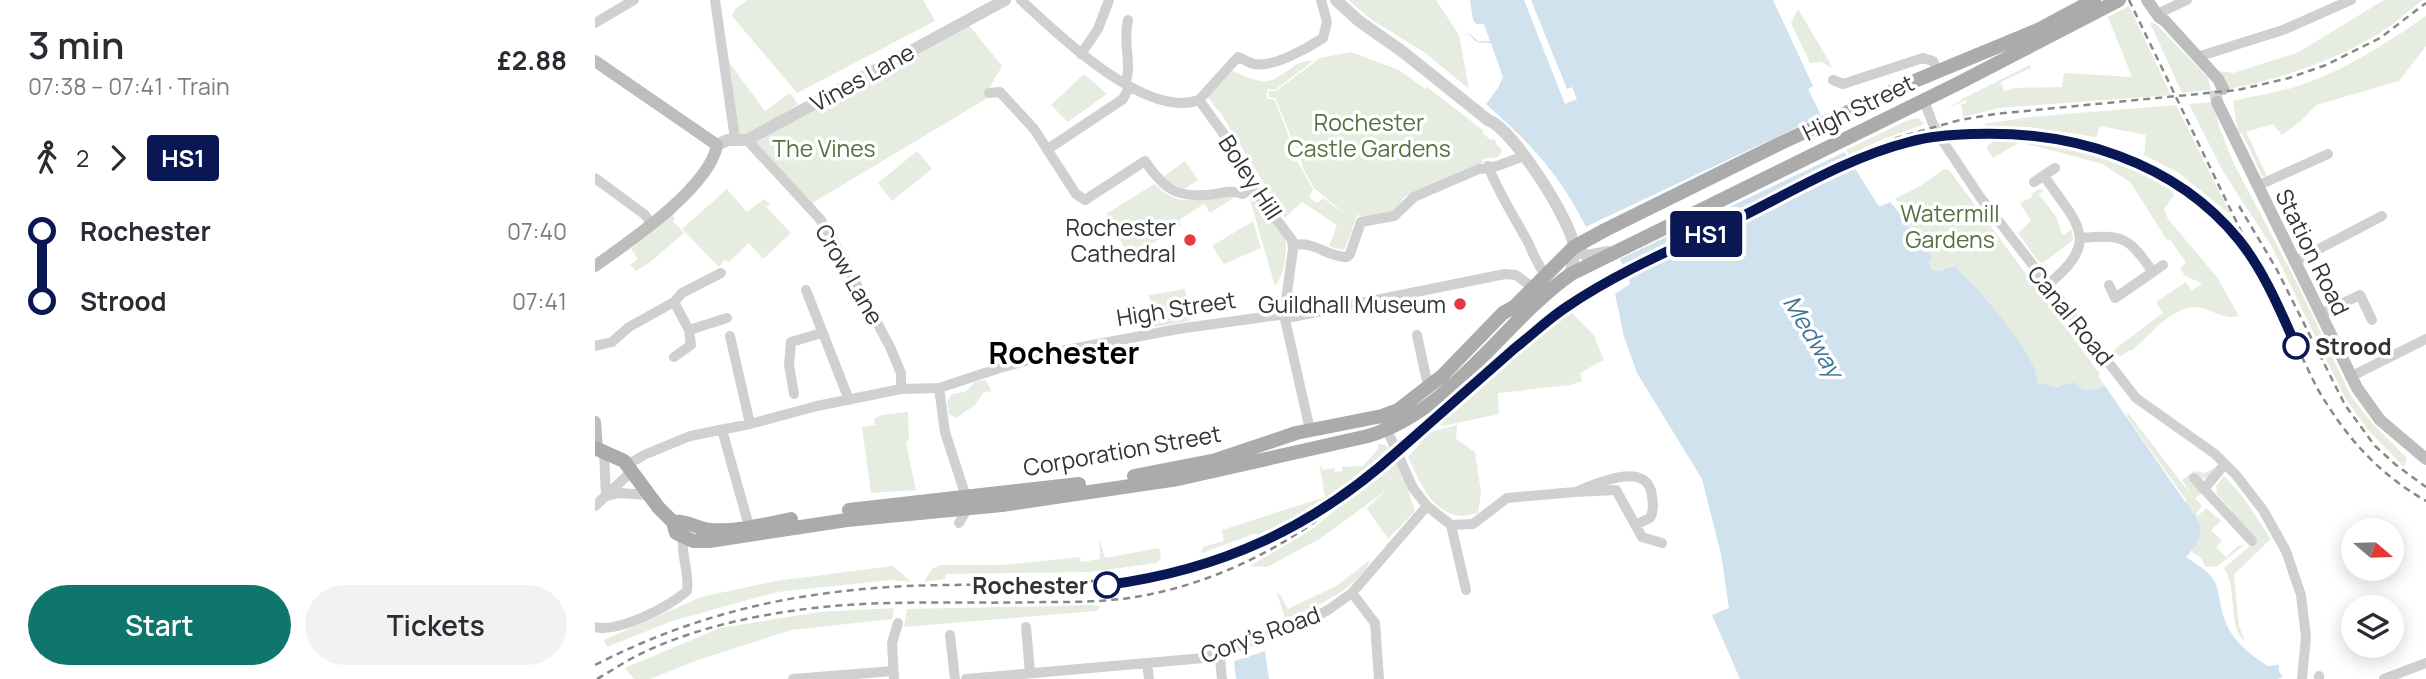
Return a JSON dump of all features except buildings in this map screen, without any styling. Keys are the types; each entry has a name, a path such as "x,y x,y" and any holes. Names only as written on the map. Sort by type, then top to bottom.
{"main road":[{"name":"High Street","path":"1545,274 1574,247 1605,230 1869,102 2040,29 2094,0"},
{"name":"High Street","path":"1571,274 1924,100 2119,0"},
{"name":"Station Road","path":"2147,0 2161,12 2218,79 2225,120 2350,377 2380,420 2426,458"},
{"path":"595,61 717,145 715,159 673,206 595,266"},
{"path":"1869,102 1885,103 1911,93 1924,100 1938,72 1952,74 1980,71"},
{"path":"1532,287 1545,274"},
{"name":"Corporation Street","path":"683,538 698,542 720,541 1100,482 1229,456 1310,430 1354,422 1384,423 1406,420 1450,386 1533,304 1571,274"},
{"name":"Corporation Street","path":"673,522 683,521 711,530 869,508 967,503 1178,479 1324,446 1384,423 1403,404 1430,387 1506,310 1508,302 1519,289 1532,287"},
{"path":"1354,422 1361,412 1396,403 1403,404"},
{"path":"595,422 598,450 621,459 630,468 648,495 673,522 676,533 683,538"},
{"path":"1310,430 1324,446"}],"street":[{"path":"595,23 635,0"},
{"path":"715,0 741,140"},
{"name":"Vines Lane","path":"717,145 741,140 1005,0"},
{"path":"1021,0 1081,54 1127,86 1166,100 1194,102 1199,100 1238,57 1254,64 1268,64 1309,47 1323,38 1327,22 1321,0"},
{"path":"1081,54 1099,26 1109,0"},
{"path":"1336,0 1359,21 1500,127 1548,188 1574,247 1571,274"},
{"path":"2161,12 2187,0"},
{"path":"2197,57 2283,30 2351,0"},
{"path":"1048,149 1123,99 1129,71 1125,30 1128,20"},
{"path":"1833,80 1843,84 1923,58 1933,61 1938,72"},
{"path":"989,93 1000,92 1009,101 1034,129 1076,194 1085,200 1145,161 1162,184 1179,194 1243,194 1253,188"},
{"name":"Boley Hill","path":"1199,100 1223,133 1253,188 1285,228 1293,245 1284,315"},
{"path":"1924,100 1932,122"},
{"name":"Crow Lane","path":"741,140 820,219 834,240 890,347 901,373 901,389"},
{"name":"Canal Road","path":"1942,140 1980,197 2140,402 2193,436 2225,464 2260,506 2282,543 2300,590 2305,629 2302,679"},
{"path":"2257,187 2328,154"},
{"path":"1293,245 1310,244 1346,257 1360,222 1394,216 1414,198 1488,166 1497,166 1524,156"},
{"path":"1488,166 1499,194 1545,274"},
{"path":"2034,183 2055,168"},
{"path":"2044,176 2076,223 2081,238 2077,254 2070,265 2047,285"},
{"path":"595,178 644,214 652,223"},
{"path":"2294,262 2382,216"},
{"path":"2081,238 2108,236 2126,241 2135,247 2153,272"},
{"path":"1574,247 1587,256 1615,250"},
{"path":"2109,285 2115,298 2163,265"},
{"path":"595,346 612,342 629,327 674,302 682,293 721,273"},
{"name":"High Street","path":"595,506 643,455 690,436 750,424 798,409 901,389 939,388 1061,351 1178,329 1284,315 1293,317 1505,274 1516,275 1532,287"},
{"path":"806,290 849,400"},
{"path":"2320,314 2360,295 2372,320"},
{"path":"674,302 689,330 691,345 674,356"},
{"path":"1284,315 1310,430"},
{"path":"689,330 727,318"},
{"path":"794,394 789,365 791,342 822,333"},
{"path":"730,335 750,424"},
{"path":"1417,335 1430,387"},
{"path":"2350,377 2426,340"},
{"path":"939,388 946,432 967,503 959,523"},
{"path":"1384,423 1413,488 1427,506 1451,526 1465,590"},
{"path":"722,430 749,526"},
{"path":"598,450 606,496 648,495"},
{"path":"2204,489 2225,464"},
{"path":"1575,492 1630,476 1641,477 1650,485 1653,509 1650,518 1635,524"},
{"path":"2194,478 2252,541"},
{"path":"1451,526 1473,524 1507,498 1615,490 1645,539 1662,543"},
{"name":"Cory's Road","path":"966,679 1013,677 1030,673 1074,674 1204,658 1313,618 1352,593 1427,506"},
{"path":"598,628 614,628 627,623 677,600 687,592 688,583 682,560 683,538"},
{"path":"1352,593 1375,623 1379,679"},
{"path":"793,679 893,675 892,643 898,623"},
{"path":"1026,627 1030,673"},
{"path":"950,635 955,679"},
{"path":"1217,654 1220,658 1222,679"},
{"path":"1147,663 1149,679"},
{"path":"2384,679 2425,666"}],"green space":[{"path":"748,0 923,0 935,21 797,93 732,16 735,9"},
{"path":"1348,0 1436,0 1459,35 1469,89 1424,52 1372,20"},
{"path":"2384,0 2423,0 2381,32 2357,46 2284,75 2226,90 2220,71 2233,73 2297,53"},
{"path":"2129,6 2171,95 1999,108 1963,117 1961,104 1966,103 1966,100 1949,108 2030,65 2031,68 2001,82 2004,91 2015,88 2062,87 2064,73 2132,77 2108,17"},
{"path":"1798,9 1832,68 1821,62 1810,63 1791,23"},
{"path":"2426,16 2426,46 2399,81 2316,105 2282,135 2273,124 2246,132 2267,176 2262,176 2242,133 2238,134 2233,101 2292,88 2328,75 2378,48"},
{"path":"2150,23 2156,24 2208,78 2211,90 2182,93"},
{"name":"The Vines","path":"968,24 1002,66 990,87 991,96 809,205 753,143"},
{"name":"Rochester Castle Gardens","path":"1351,52 1399,70 1425,89 1427,87 1484,131 1482,133 1491,140 1495,139 1502,150 1498,157 1482,159 1483,163 1403,198 1395,212 1365,217 1357,215 1345,249 1342,250 1329,246 1337,225 1302,202 1285,218 1222,115 1206,95 1228,69 1253,79 1268,81 1299,63 1313,61 1275,90 1268,89 1266,95 1268,99 1274,99 1294,149 1291,153 1294,161 1297,161 1313,189 1309,197 1317,203 1323,198 1349,217 1314,188 1303,168 1298,148 1275,98 1269,97 1268,93 1276,91 1320,58"},
{"path":"729,62 765,111 790,93 798,104 749,135 739,134"},
{"path":"1084,74 1107,94 1068,122 1051,105"},
{"path":"2214,102 2219,126 2233,162 2296,281 2351,396 2373,424 2407,458 2404,467 2368,430 2345,398 2272,247 2224,173 2189,104"},
{"path":"2176,105 2231,215 2179,173 2144,155 2146,135 2100,126 2096,137 2029,127 1987,127 1985,124 2030,117"},
{"path":"1918,118 1925,124 1849,155 1846,150 1908,120"},
{"path":"1999,137 2047,140 2083,148 2121,159 2155,175 2174,195 2164,209 2168,219 2217,277 2239,316 2225,316 2192,307 2164,321 2132,351 2121,356 2111,352 2163,313 2156,302 2186,282 2192,291 2202,283 2185,276 2180,268 2186,263 2170,239 2167,240 2131,183 2103,164 2020,142 1993,158 1986,147"},
{"path":"917,151 932,169 892,201 878,183"},
{"path":"1185,161 1198,180 1184,189 1163,177"},
{"name":"Watermill Gardens","path":"1944,169 1949,170 2100,374 2098,376 2105,386 2088,390 2074,382 2044,385 2036,379 2016,338 1961,273 1952,266 1939,271 1931,268 1929,262 1932,256 1901,215 1900,203 1895,199 1922,185"},
{"path":"1154,184 1177,199 1214,195 1235,197 1210,213 1204,204 1179,220 1181,225 1130,258 1106,214"},
{"path":"727,189 747,212 764,199 770,204 766,207 791,233 763,259 749,243 729,262 724,260 719,267 682,229"},
{"path":"2039,189 2045,190 2039,194 2057,218 2062,234 2072,229 2073,240 2043,263 2038,261 2018,233 2031,221 2020,203 2032,197 2031,194"},
{"path":"1255,196 1274,218 1285,238 1284,268 1275,286 1250,200"},
{"path":"677,210 673,221 684,233 636,271 630,265 638,259 631,249"},
{"path":"1253,221 1261,248 1224,264 1212,246"},
{"path":"1185,289 1190,321 1155,327 1149,295"},
{"path":"1569,310 1593,334 1604,360 1580,373 1582,381 1570,385 1498,393 1499,414 1443,426 1439,424 1534,337"},
{"path":"985,380 992,391 983,393 975,405 956,418 949,414 947,402 952,394 965,392 975,382"},
{"path":"908,412 909,439 906,443 916,490 871,493 862,427 875,425 874,419 882,415"},
{"path":"2128,413 2192,496 2182,480 2194,471 2205,473 2216,467 2207,478 2200,479 2202,493 2195,498 2202,506 2196,514 2198,516 2206,508 2221,521 2211,530 2222,541 2216,547 2226,557 2238,546 2245,544 2218,566 2206,567 2200,557 2193,553 2184,503 2187,501 2132,424 2126,414"},
{"path":"1457,425 1456,439 1475,452 1481,493 1478,513 1464,516 1447,512 1432,500 1408,457 1430,432"},
{"path":"1378,444 1386,445 1390,451 1329,499 1258,537 1256,533 1202,553 1201,550 1205,546 1224,541 1222,530 1325,497 1319,461 1322,470 1335,468 1335,472 1342,471 1342,467 1363,466 1378,449"},
{"path":"1396,460 1403,476 1399,480 1404,477 1415,511 1388,539 1367,508 1388,489 1321,538 1267,567 1250,566 1311,530"},
{"path":"2224,476 2243,497 2271,539 2234,574 2239,626 2245,641 2236,627 2231,586 2224,568 2251,545 2232,511 2217,494 2216,486"},
{"path":"1099,538 1105,558 1159,548 1161,558 1157,563 1089,572 946,574 945,579 924,582 932,569 940,565 1003,565 1080,557 1081,562 1100,559"},
{"path":"1370,560 1348,587 1311,608 1285,617 1277,594 1279,593 1288,609 1338,585"},
{"path":"893,566 911,582 891,580 777,592 672,621 607,647 604,640 701,597 776,581"},
{"path":"1101,607 1096,611 904,627 907,609"},
{"path":"894,608 892,619 791,630 698,660 650,679 634,679 625,668 720,628 819,612"}],"water":[{"name":"Medway","path":"1470,0 1773,0 1813,86 1808,89 1821,115 1878,205 1890,202 1893,205 1932,256 1929,262 1932,269 1939,271 1955,267 1975,287 1999,314 2020,344 2039,383 2058,387 2074,382 2089,390 2105,386 2195,516 2200,528 2199,538 2186,557 2208,573 2217,585 2229,629 2238,642 2256,658 2268,666 2279,665 2279,672 2283,677 1740,679 1712,615 1729,608 1721,554 1702,479 1637,373 1624,337 1615,294 1630,284 1629,277 1600,220 1586,227 1565,190 1542,160 1486,104 1503,77 1491,43 1477,42 1465,34 1470,34 1478,41 1490,41 1484,24 1476,24 1473,20"},
{"path":"1265,651 1269,679 1236,679 1234,661"}],"pier":[{"path":"1524,0 1531,0 1567,89 1572,87 1577,99 1565,104"},
{"path":"1825,114 1847,151 1620,259 1600,220"},
{"path":"1851,155 1856,166 1849,171 1629,277 1623,265"}],"tunnel":[{"path":"2215,90 2217,102"},
{"path":"1932,122 1942,140"}],"railway":[{"path":"2129,0 2317,388 2339,422 2364,452 2392,478 2426,501"},
{"path":"595,665 633,647 708,619 784,600 906,586 1058,583 1119,578 1172,569 1230,551 1293,522 1363,475 1551,310 1571,296 1850,157 1896,138 1960,120 1995,114 2238,90 2289,78 2326,65 2380,38 2426,3"},
{"path":"1941,132 2022,130 2101,145 2138,159 2173,177 2206,201 2235,229"},
{"path":"2239,206 2276,268 2345,405 2375,446 2426,487"},
{"path":"597,679 638,655 684,636 708,628 783,612 886,603 1097,601 1157,593 1185,586 1238,566 1288,539 1335,507"}],"train":[{"name":"HS1","path":"1107,585 1185,570 1250,547 1299,525 1369,476 1497,363 1579,299 1660,256 1873,152 1910,141 1951,135 1996,134 2051,138 2100,149 2158,173 2209,208 2242,244 2263,276 2296,346"}],"place":[{"name":"Rochester Cathedral","path":"1190,240"},
{"name":"Guildhall Museum","path":"1460,304"},
{"name":"Strood","path":"2296,346"},
{"name":"Rochester","path":"1107,585"}],"district":[{"name":"Rochester","path":"1064,352"}]}
